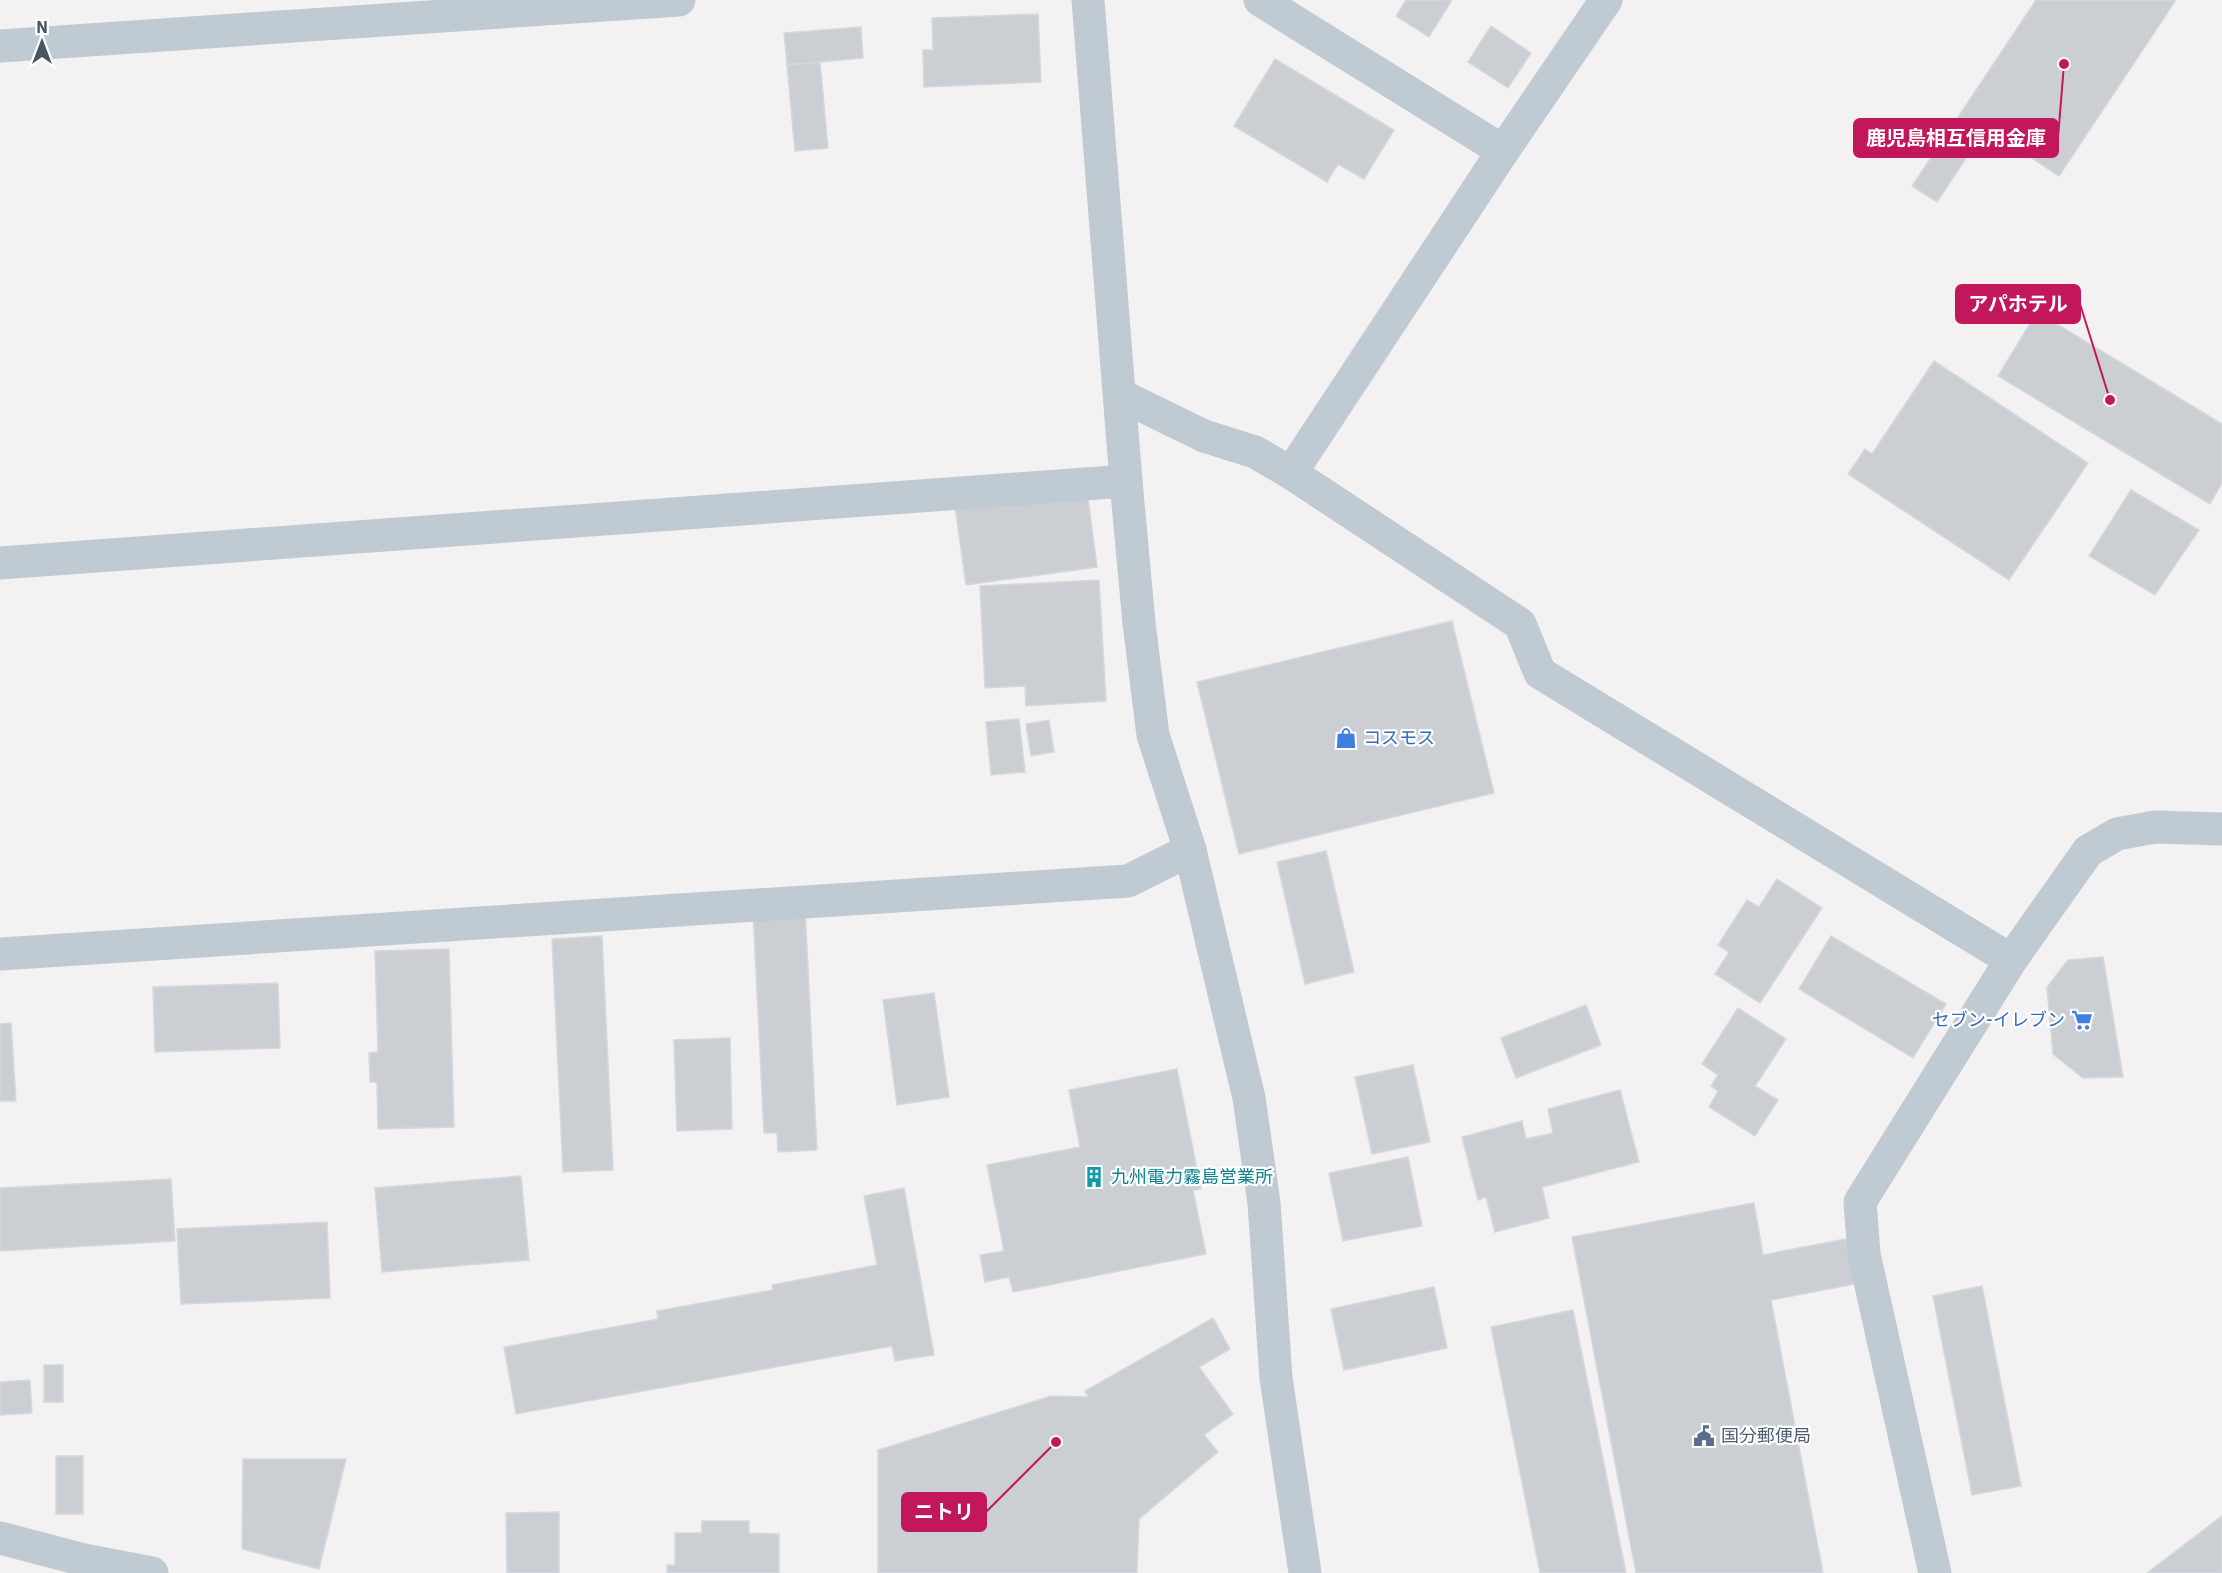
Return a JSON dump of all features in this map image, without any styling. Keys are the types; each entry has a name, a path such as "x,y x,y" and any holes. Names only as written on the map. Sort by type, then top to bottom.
{"street":[{"path":"0,46 680,0"},
{"path":"1088,0 1126,481 1139,623 1153,735 1190,850 1250,1098 1264,1203 1276,1378 1305,1573"},
{"path":"1260,0 1503,151"},
{"path":"1291,473 1503,151 1606,0"},
{"path":"1120,395 1204,436 1255,452 1291,473 1520,624 1540,673 2011,960"},
{"path":"0,563 1126,481"},
{"path":"1935,1573 1864,1254 1860,1202 2011,960 2088,851 2117,834 2155,827 2222,829"},
{"path":"0,954 1128,881 1190,850"},
{"path":"0,1539 84,1560 152,1573"}],"building":[{"path":"1406,0 1452,0 1429,37 1396,16"},
{"path":"2036,0 2176,0 2059,176 1986,128 1937,202 1912,186"},
{"path":"1038,14 1041,82 924,87 923,50 933,50 932,18"},
{"path":"1491,26 1531,53 1508,88 1468,62"},
{"path":"861,27 863,58 787,65 784,33"},
{"path":"1275,59 1394,130 1364,179 1338,164 1327,182 1234,126"},
{"path":"820,62 828,148 795,151 787,65"},
{"path":"2037,312 2222,424 2222,483 2210,504 1998,376"},
{"path":"1934,361 2088,463 2009,580 1848,474 1865,449 1872,454"},
{"path":"1087,490 1097,567 966,585 955,507"},
{"path":"2131,490 2199,530 2155,595 2089,556"},
{"path":"1099,580 1106,701 1026,706 1025,686 985,688 980,586"},
{"name":"コスモス","path":"1452,621 1494,793 1239,854 1197,682"},
{"path":"1019,719 1025,772 991,775 986,722"},
{"path":"1049,720 1054,752 1031,756 1026,724"},
{"path":"1326,851 1354,972 1305,984 1277,862"},
{"path":"1777,879 1822,908 1760,1003 1715,974 1729,952 1718,945 1747,900 1759,907"},
{"path":"805,908 817,1150 778,1152 777,1133 764,1133 753,911"},
{"path":"602,936 613,1170 563,1172 552,939"},
{"path":"1831,936 1946,1004 1913,1058 1799,989"},
{"path":"449,949 454,1127 378,1129 377,1082 370,1082 369,1053 378,1052 375,951"},
{"name":"セブン-イレブン","path":"2103,957 2123,1077 2083,1078 2053,1054 2047,987 2068,960"},
{"path":"278,983 280,1048 155,1052 153,987"},
{"path":"934,993 949,1097 897,1105 883,1000"},
{"path":"1586,1005 1601,1045 1516,1078 1501,1038"},
{"path":"1738,1008 1786,1039 1755,1086 1778,1100 1755,1136 1709,1107 1718,1091 1711,1086 1718,1075 1702,1064"},
{"path":"11,1023 16,1101 0,1101 0,1024"},
{"path":"730,1038 732,1129 677,1131 674,1040"},
{"path":"1413,1065 1430,1142 1372,1154 1355,1077"},
{"name":"九州電力霧島営業所","path":"1177,1069 1201,1189 1193,1190 1206,1254 1013,1292 1009,1277 985,1282 980,1255 1004,1251 987,1165 1080,1147 1069,1090"},
{"path":"1620,1090 1639,1162 1542,1187 1549,1218 1495,1232 1486,1197 1478,1200 1462,1137 1522,1121 1526,1139 1553,1133 1548,1109"},
{"path":"1408,1157 1422,1226 1343,1241 1329,1173"},
{"path":"521,1176 529,1260 382,1272 375,1188"},
{"path":"171,1179 175,1241 0,1251 0,1188"},
{"path":"904,1188 934,1355 895,1361 892,1346 516,1414 504,1347 658,1319 657,1311 773,1290 772,1285 877,1265 864,1196"},
{"name":"国分郵便局","path":"1754,1203 1763,1255 1846,1239 1855,1284 1771,1300 1823,1573 1636,1573 1572,1237"},
{"path":"327,1222 330,1298 181,1304 177,1229"},
{"path":"1982,1286 2021,1486 1972,1495 1933,1296"},
{"path":"1434,1287 1447,1348 1344,1370 1331,1309"},
{"path":"1573,1310 1626,1573 1540,1573 1491,1327"},
{"path":"1213,1318 1230,1349 1199,1367 1233,1414 1204,1435 1218,1452 1139,1519 1137,1573 878,1573 878,1450 1051,1396 1088,1397 1085,1391"},
{"path":"44,1365 63,1365 63,1402 44,1402"},
{"path":"30,1380 32,1413 0,1415 0,1382"},
{"path":"56,1456 83,1456 83,1514 56,1514"},
{"path":"243,1459 346,1459 319,1569 242,1549"},
{"path":"559,1512 559,1573 507,1573 506,1513"},
{"path":"2222,1516 2222,1573 2147,1573"},
{"path":"702,1521 749,1521 749,1533 779,1534 779,1573 667,1573 667,1565 675,1565 675,1533 702,1533"}],"place":[{"name":"鹿児島相互信用金庫","path":"2064,64"},
{"name":"アパホテル","path":"2110,400"},
{"name":"コスモス","path":"1346,738"},
{"name":"セブン-イレブン","path":"2082,1020"},
{"name":"九州電力霧島営業所","path":"1094,1177"},
{"name":"国分郵便局","path":"1704,1436"},
{"name":"ニトリ","path":"1056,1442"}]}
